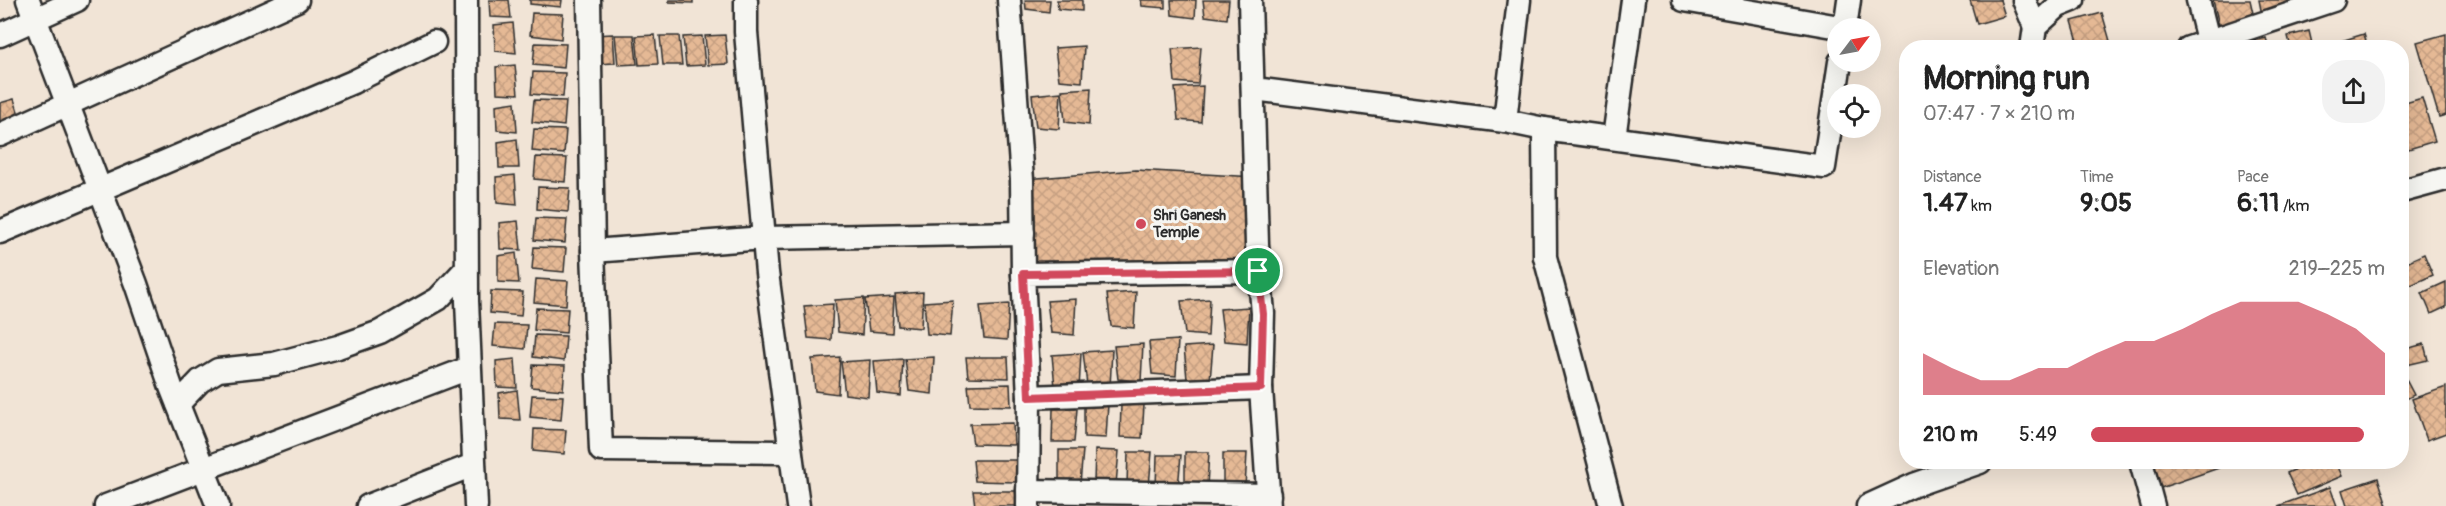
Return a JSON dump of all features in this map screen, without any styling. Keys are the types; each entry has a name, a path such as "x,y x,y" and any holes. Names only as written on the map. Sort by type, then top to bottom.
{"street":[{"path":"0,35 32,10 76,0"},
{"path":"0,135 297,0"},
{"path":"466,0 466,269 476,506"},
{"path":"589,0 593,251 601,450 790,452"},
{"path":"746,0 746,32 764,238 798,506"},
{"path":"1009,0 1022,180 1023,274 1029,397 1028,498 1269,500 1261,388 1263,314 1258,271 1250,0"},
{"path":"1504,121 1519,0"},
{"path":"1614,138 1633,0"},
{"path":"1684,0 1827,25"},
{"path":"1847,18 1850,0"},
{"path":"2024,0 2033,38"},
{"path":"2033,38 2058,6 2073,0"},
{"path":"2198,0 2202,40"},
{"path":"2220,40 2333,0"},
{"path":"32,10 218,506"},
{"path":"0,232 98,188 353,82 434,42"},
{"path":"1254,89 1504,121 1544,129 1824,167 1838,72"},
{"path":"1544,129 1545,257 1611,506"},
{"path":"2409,189 2446,179"},
{"path":"593,251 764,238 1023,233"},
{"path":"178,404 200,381 218,370 273,364 380,332 438,299 466,269"},
{"path":"1023,274 1258,271"},
{"path":"106,506 469,368"},
{"path":"1029,397 1261,388"},
{"path":"368,506 473,465"},
{"path":"1868,506 1914,485 1960,469"},
{"path":"2143,469 2153,506"}],"building":[{"path":"489,0 509,0 511,18 490,17"},
{"path":"530,0 562,0 561,7 530,4"},
{"path":"669,0 693,0 693,3 669,2"},
{"path":"1025,0 1050,0 1049,12 1026,9"},
{"path":"1057,0 1082,0 1082,11 1058,9"},
{"path":"1141,0 1165,0 1165,8 1142,6"},
{"path":"1171,0 1196,0 1195,18 1172,15"},
{"path":"1203,0 1229,0 1227,19 1205,16"},
{"path":"1970,0 2000,0 2005,16 1977,24"},
{"path":"2213,0 2250,0 2255,22 2220,29"},
{"path":"2259,0 2294,0 2296,8 2262,15"},
{"path":"532,13 563,14 561,39 530,35"},
{"path":"2102,13 2110,40 2078,40 2072,21"},
{"path":"513,23 516,53 495,51 494,25"},
{"path":"2309,31 2311,40 2289,40 2288,36"},
{"path":"613,34 615,63 596,64 593,35"},
{"path":"2364,34 2366,40 2344,40"},
{"path":"2446,34 2446,115 2439,117 2417,42"},
{"path":"615,35 634,35 637,64 618,65"},
{"path":"655,35 658,64 639,65 636,36"},
{"path":"725,35 728,64 708,65 705,36"},
{"path":"660,36 679,36 682,65 663,65"},
{"path":"702,36 705,65 686,66 683,37"},
{"path":"535,43 566,44 564,68 533,65"},
{"path":"1084,46 1082,82 1059,80 1055,48"},
{"path":"1201,47 1198,84 1175,82 1172,49"},
{"path":"515,65 518,94 497,93 496,67"},
{"path":"533,72 565,73 563,97 531,94"},
{"path":"1203,86 1201,122 1178,120 1175,88"},
{"path":"1091,88 1089,125 1065,122 1062,90"},
{"path":"1061,92 1059,129 1036,127 1032,95"},
{"path":"2422,98 2435,141 2409,149 2409,102"},
{"path":"14,99 21,121 0,128 0,103"},
{"path":"534,100 566,101 564,126 532,122"},
{"path":"515,102 517,132 497,130 496,105"},
{"path":"534,129 566,130 564,154 532,151"},
{"path":"517,139 519,168 499,168 498,142"},
{"path":"536,157 567,158 565,182 534,179"},
{"name":"Shri Ganesh Temple","path":"1136,170 1255,177 1257,270 1027,272 1026,179"},
{"path":"515,175 517,205 497,203 496,177"},
{"path":"538,187 570,188 568,212 537,209"},
{"path":"536,218 567,219 565,243 534,240"},
{"path":"518,221 521,250 500,249 499,223"},
{"path":"534,247 566,248 564,272 532,269"},
{"path":"516,253 519,283 498,282 498,256"},
{"path":"2424,254 2433,275 2409,286 2409,261"},
{"path":"536,279 568,281 566,305 534,302"},
{"path":"2446,282 2446,307 2431,314 2422,293"},
{"path":"491,291 523,292 521,316 490,313"},
{"path":"923,292 921,328 898,326 895,294"},
{"path":"1136,292 1134,328 1111,326 1107,294"},
{"path":"894,297 892,333 869,331 865,299"},
{"path":"864,298 862,335 838,332 835,300"},
{"path":"1076,299 1074,335 1051,333 1047,301"},
{"path":"1210,299 1208,336 1185,334 1181,301"},
{"path":"953,300 950,336 927,334 924,302"},
{"path":"833,304 831,340 808,338 804,306"},
{"path":"1009,304 1007,340 984,338 980,306"},
{"path":"1249,307 1247,343 1224,341 1220,309"},
{"path":"536,308 568,309 566,333 534,330"},
{"path":"495,324 527,325 525,349 493,346"},
{"path":"535,335 566,336 564,361 533,357"},
{"path":"1178,340 1176,376 1152,374 1149,342"},
{"path":"1143,344 1141,381 1118,379 1114,346"},
{"path":"2424,344 2428,360 2409,364 2409,348"},
{"path":"1213,345 1210,381 1187,379 1184,347"},
{"path":"1112,350 1110,387 1087,385 1083,352"},
{"path":"1081,353 1079,389 1055,387 1052,355"},
{"path":"840,357 838,394 815,391 812,359"},
{"path":"934,357 932,394 909,391 905,359"},
{"path":"966,357 1008,357 1009,378 968,377"},
{"path":"515,359 517,388 497,387 496,361"},
{"path":"903,359 901,396 877,393 874,361"},
{"path":"870,360 868,397 845,394 841,362"},
{"path":"533,365 565,366 563,390 531,387"},
{"path":"1010,384 1011,406 970,405 968,385"},
{"path":"2409,385 2414,395 2409,398"},
{"path":"2446,387 2446,433 2427,440 2412,399"},
{"path":"517,390 520,420 500,419 499,393"},
{"path":"532,395 563,396 561,420 530,417"},
{"path":"1084,404 1108,404 1106,438 1084,437"},
{"path":"1121,405 1144,405 1142,438 1120,437"},
{"path":"1053,409 1077,409 1074,442 1052,442"},
{"path":"1013,423 1014,445 973,444 970,424"},
{"path":"534,429 566,430 564,454 533,451"},
{"path":"1059,450 1083,450 1080,484 1059,483"},
{"path":"1095,450 1119,451 1116,484 1094,483"},
{"path":"1128,452 1152,452 1149,486 1127,485"},
{"path":"1185,452 1209,452 1207,486 1185,485"},
{"path":"1223,453 1247,453 1245,487 1223,486"},
{"path":"1157,455 1181,455 1178,488 1156,488"},
{"path":"973,460 1016,460 1016,482 975,481"},
{"path":"2145,469 2216,469 2152,491"},
{"path":"2296,469 2339,469 2342,476 2297,495 2287,473"},
{"path":"2378,478 2387,506 2347,506 2342,490"},
{"path":"2330,487 2337,506 2278,506"},
{"path":"973,491 1016,491 1016,506 975,506"}],"place":[{"name":"Shri Ganesh Temple","path":"1141,224"}],"route":[{"path":"1258,271 1263,314 1261,388 1029,397 1023,274 1258,271"}]}
